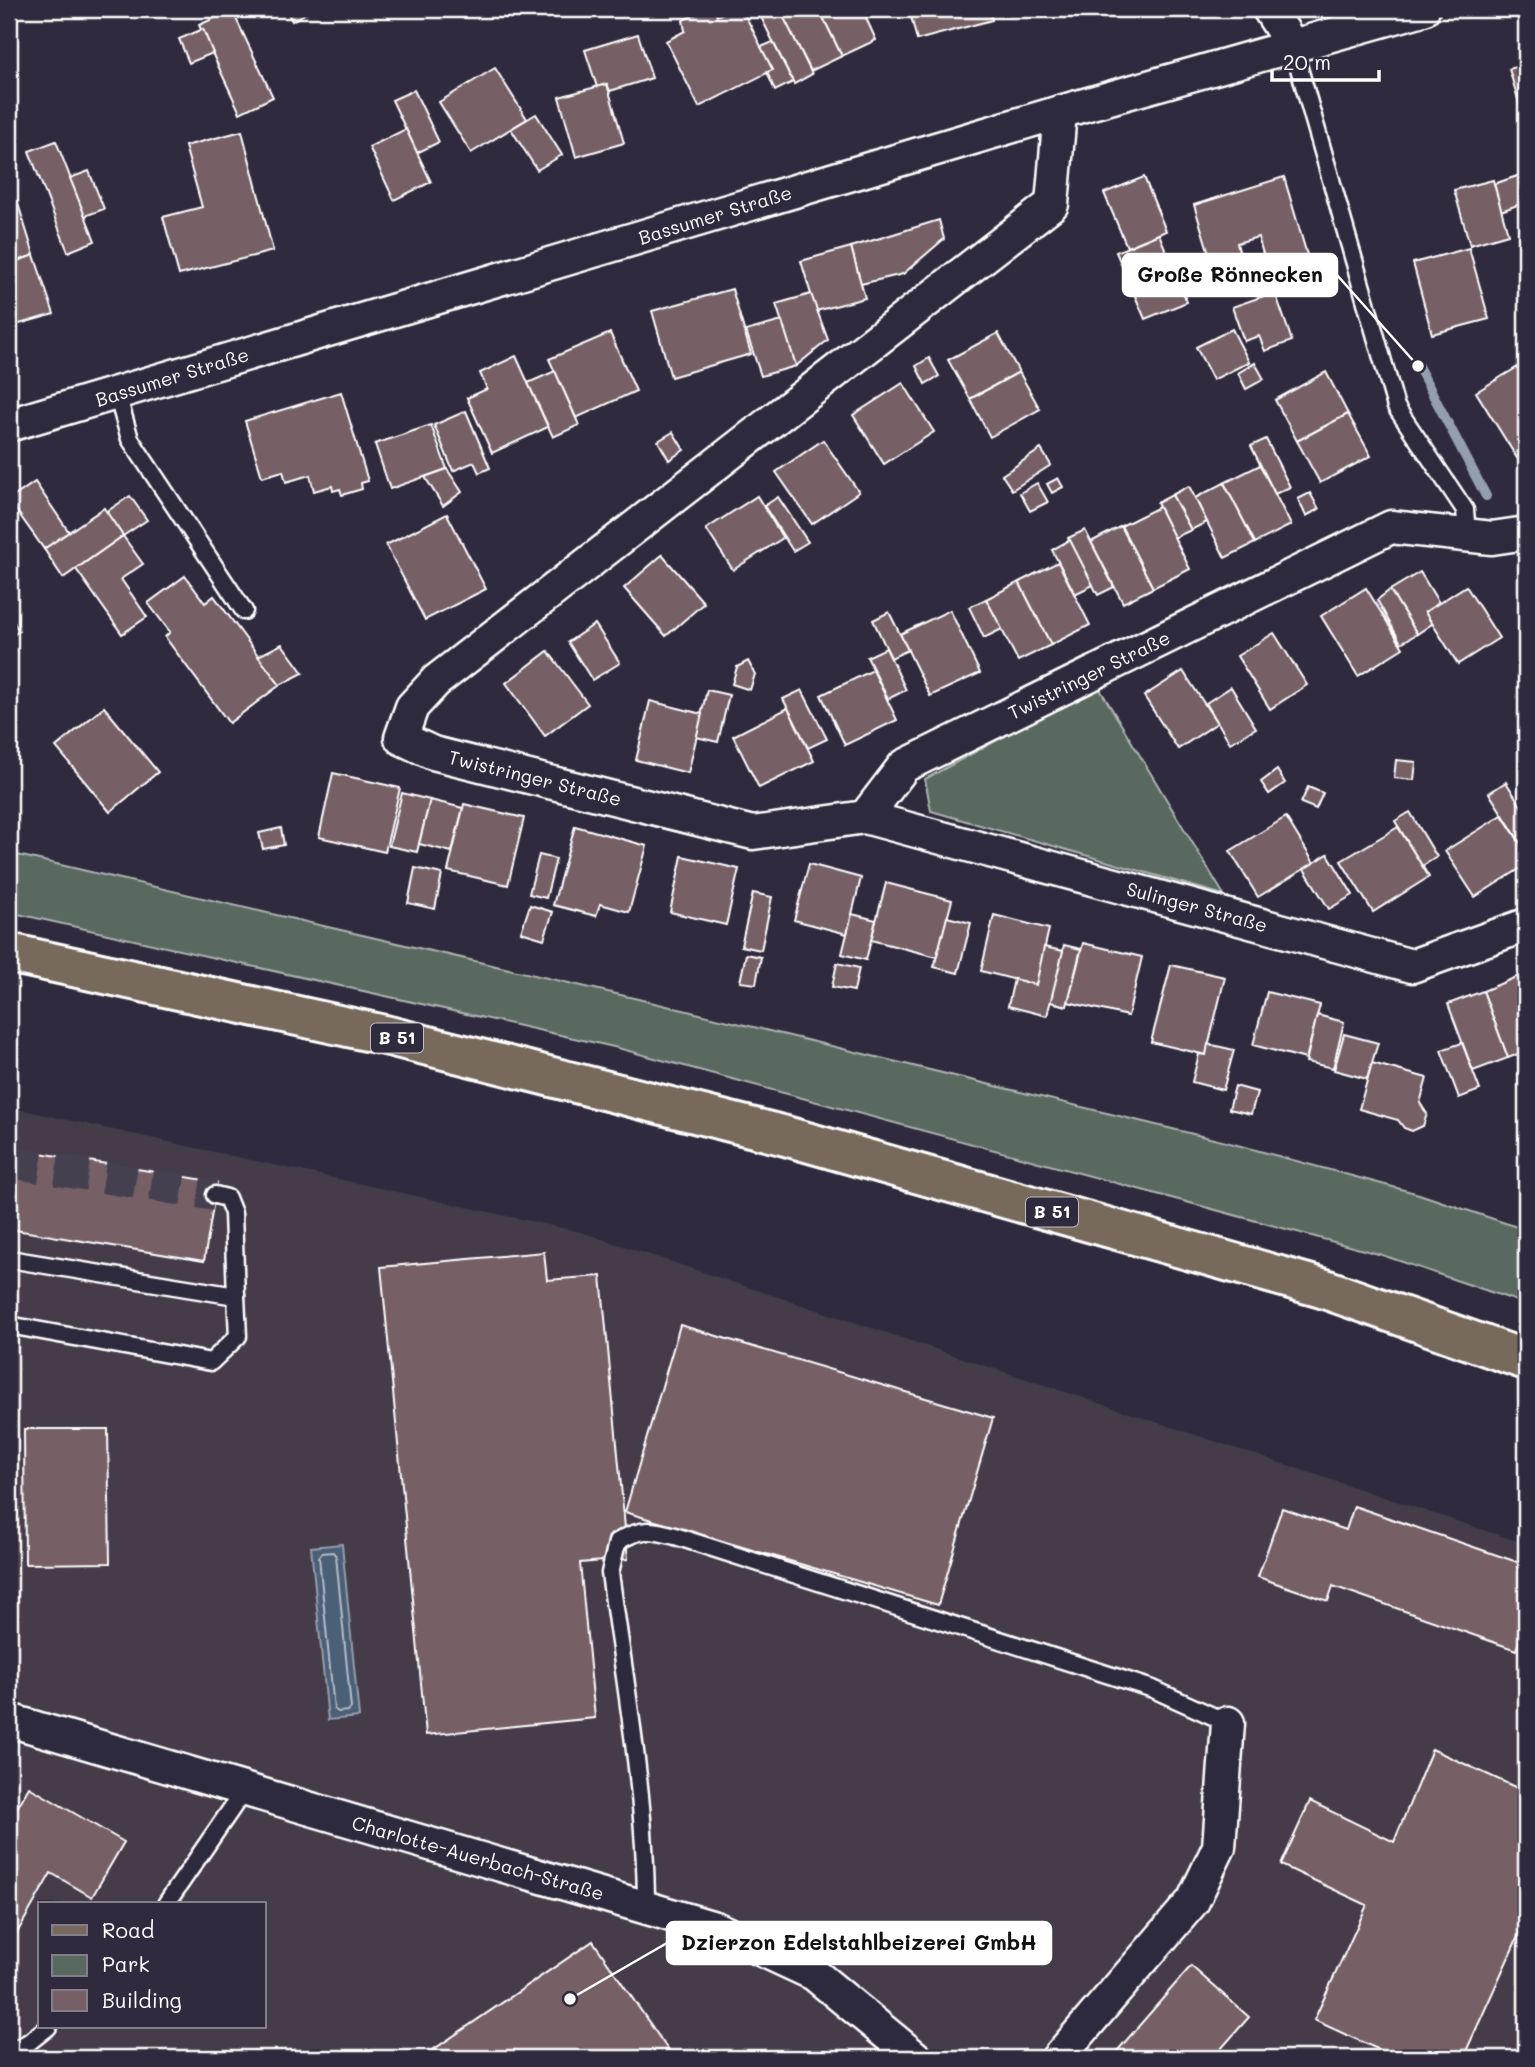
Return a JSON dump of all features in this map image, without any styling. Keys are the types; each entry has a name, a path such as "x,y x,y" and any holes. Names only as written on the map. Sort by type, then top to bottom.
{"main road":[{"name":"B 51","path":"9,953 385,1035 782,1135 1322,1288 1526,1360"}],"street":[{"path":"1269,9 1293,47"},
{"name":"Bassumer Straße","path":"9,425 1060,112 1423,9"},
{"name":"Twistringer Straße","path":"1060,112 1052,204 436,681 412,707 401,738 433,753 753,833 865,817 904,766 1391,527 1492,538 1526,533"},
{"name":"Sulinger Straße","path":"865,817 1412,966 1526,925"},
{"name":"Charlotte-Auerbach-Straße","path":"9,1720 715,1928 814,1974 916,2058"},
{"path":"1058,2058 1193,1901 1219,1847 1228,1723"}],"lane":[{"path":"1293,47 1396,407 1465,510 1467,534"},
{"path":"117,394 130,439 244,611"},
{"path":"9,1325 211,1362 238,1336 233,1213 227,1199 215,1195"},
{"path":"9,1259 236,1296"},
{"path":"646,1908 646,1865 610,1573 617,1542 634,1532 656,1530 676,1536 1153,1689 1228,1723"},
{"path":"167,1902 245,1789"},
{"path":"9,2053 47,2028"}],"shaded area":[{"path":"9,1107 581,1232 1526,1544 1526,2058 9,2058"}],"green space":[{"path":"1098,686 1224,895 931,811 925,779"},
{"path":"9,853 638,999 1226,1142 1419,1194 1526,1230 1526,1304 1382,1255 614,1047 9,912"}],"water":[{"path":"342,1544 359,1717 328,1720 311,1547"}],"building":[{"path":"149,9 168,9 169,10 153,17"},
{"path":"286,9 307,9 308,12 292,21"},
{"path":"707,9 714,9 717,16 731,9 742,9 773,70 699,107 666,41 685,31 683,20"},
{"path":"757,9 780,9 812,74 794,84"},
{"path":"819,9 842,56 811,71 780,10"},
{"path":"819,9 862,9 876,40 842,56"},
{"path":"909,9 989,9 992,20 917,40"},
{"path":"232,10 273,97 240,113 199,25"},
{"path":"203,29 213,53 189,63 179,39"},
{"path":"638,34 652,78 610,91 607,84 597,87 585,50"},
{"path":"773,42 793,82 775,91 767,72 773,70 761,47"},
{"path":"1526,64 1526,126 1509,69"},
{"path":"495,68 527,119 471,153 439,102"},
{"path":"607,84 624,143 576,157 559,97"},
{"path":"414,90 439,142 417,153 392,100"},
{"path":"536,114 562,155 537,170 511,129"},
{"path":"406,129 431,182 394,200 369,147"},
{"path":"242,131 273,251 179,275 163,217 202,207 185,146"},
{"path":"56,141 95,241 68,252 29,151"},
{"path":"89,171 104,209 85,216 70,178"},
{"path":"1526,173 1526,202 1501,211 1494,184"},
{"path":"9,175 34,255 9,264"},
{"path":"1144,177 1166,231 1127,247 1104,193"},
{"path":"1284,177 1310,265 1270,277 1258,237 1237,243 1240,255 1212,263 1194,205"},
{"path":"1493,180 1508,234 1470,245 1454,190"},
{"path":"939,220 944,239 903,274 861,284 851,247"},
{"path":"1159,234 1187,302 1145,319 1116,252"},
{"path":"851,247 865,298 816,311 801,261"},
{"path":"1469,248 1489,319 1432,334 1413,263"},
{"path":"34,255 54,314 9,327 9,264"},
{"path":"732,289 751,354 671,377 652,311"},
{"path":"1275,292 1292,341 1265,351 1259,336 1244,341 1232,307"},
{"path":"811,294 828,340 796,366 776,304"},
{"path":"782,321 796,366 761,376 746,331"},
{"path":"1232,329 1249,362 1213,380 1196,347"},
{"path":"610,333 636,391 576,418 549,359"},
{"path":"998,333 1019,372 970,399 948,360"},
{"path":"516,356 548,427 492,453 467,398 487,389 480,373"},
{"path":"929,358 939,376 925,384 916,366"},
{"path":"1526,362 1526,452 1517,458 1476,392"},
{"path":"1255,363 1264,379 1246,389 1238,373"},
{"path":"555,371 579,425 553,437 528,383"},
{"path":"1019,372 1040,409 990,437 970,399"},
{"path":"1326,372 1348,414 1297,441 1275,400"},
{"path":"903,383 934,432 884,464 853,415"},
{"path":"341,392 368,481 361,483 362,489 342,495 340,489 333,491 332,486 314,491 310,475 286,482 283,471 262,477 245,421"},
{"path":"466,411 490,468 479,473 474,462 453,471 434,425"},
{"path":"1348,414 1371,456 1320,483 1297,441"},
{"path":"431,425 447,469 390,489 375,444"},
{"path":"673,432 684,450 669,460 658,441"},
{"path":"1266,439 1290,487 1275,494 1251,446"},
{"path":"823,440 859,492 812,524 776,472"},
{"path":"1041,449 1051,465 1012,490 1002,475"},
{"path":"1260,465 1291,525 1255,543 1224,483"},
{"path":"447,469 462,492 443,506 425,477"},
{"path":"1058,478 1063,487 1052,493 1047,484"},
{"path":"35,482 69,532 44,549 9,500"},
{"path":"1037,483 1048,502 1030,511 1020,493"},
{"path":"1224,483 1255,543 1225,558 1195,498"},
{"path":"1189,486 1207,522 1191,530 1172,495"},
{"path":"1310,493 1319,509 1306,516 1298,499"},
{"path":"1172,495 1191,530 1174,538 1157,503"},
{"path":"130,496 147,520 123,536 106,512"},
{"path":"757,496 783,538 733,570 706,529"},
{"path":"778,497 808,542 793,551 764,506"},
{"path":"1159,507 1190,569 1153,588 1121,526"},
{"path":"104,508 123,536 63,578 44,549"},
{"path":"447,514 486,589 425,620 386,545"},
{"path":"1121,526 1153,588 1123,603 1091,542"},
{"path":"1085,530 1114,587 1098,595 1068,538"},
{"path":"123,536 143,564 121,579 147,617 122,634 76,569"},
{"path":"1070,540 1093,585 1075,594 1052,550"},
{"path":"662,555 704,603 666,636 624,588"},
{"path":"1058,562 1090,625 1051,645 1019,582"},
{"path":"1420,572 1439,603 1425,612 1432,624 1417,634 1390,590"},
{"path":"185,576 205,603 214,596 280,685 229,723 165,637 170,632 148,603"},
{"path":"1019,582 1051,645 1018,661 986,599"},
{"path":"1466,586 1499,638 1458,664 1425,612"},
{"path":"1366,588 1403,648 1358,676 1321,616"},
{"path":"1390,590 1417,634 1401,643 1377,600"},
{"path":"986,599 1002,629 984,638 969,607"},
{"path":"950,610 980,673 930,696 900,634"},
{"path":"889,612 908,650 891,658 873,620"},
{"path":"9,614 19,631 9,638"},
{"path":"595,624 620,663 592,680 568,642"},
{"path":"1274,633 1307,685 1270,709 1237,656"},
{"path":"282,644 303,673 280,685 258,656"},
{"path":"886,648 906,690 888,699 867,657"},
{"path":"548,651 588,704 545,736 506,683"},
{"path":"748,661 755,674 750,690 732,684 737,667"},
{"path":"873,670 897,720 845,745 821,695"},
{"path":"1183,671 1217,723 1178,749 1144,696"},
{"path":"1231,687 1256,728 1230,743 1206,703"},
{"path":"707,690 729,695 718,742 696,737"},
{"path":"802,690 827,739 808,748 783,699"},
{"path":"650,701 702,714 688,773 636,760"},
{"path":"104,707 158,772 110,812 56,747"},
{"path":"788,708 814,761 759,788 733,736"},
{"path":"1396,760 1416,762 1414,780 1394,778"},
{"path":"1277,770 1285,783 1269,794 1261,782"},
{"path":"333,773 400,788 385,852 319,837"},
{"path":"1506,782 1526,814 1526,838 1520,842 1489,793"},
{"path":"1308,787 1323,793 1316,809 1301,803"},
{"path":"402,793 430,800 417,852 389,846"},
{"path":"430,800 463,808 452,852 419,844"},
{"path":"464,804 524,818 508,885 448,871"},
{"path":"1410,812 1437,857 1422,866 1395,821"},
{"path":"1502,815 1526,852 1526,865 1475,897 1445,851"},
{"path":"1286,817 1314,863 1258,897 1230,851"},
{"path":"575,826 647,846 629,912 600,904 596,916 553,905"},
{"path":"1398,827 1429,877 1373,912 1341,861"},
{"path":"281,828 284,845 263,849 259,833"},
{"path":"1328,854 1353,895 1329,909 1304,869"},
{"path":"539,855 556,859 546,898 529,894"},
{"path":"682,856 739,869 726,925 670,912"},
{"path":"809,864 861,878 847,934 794,920"},
{"path":"415,868 442,874 435,909 408,903"},
{"path":"886,883 952,900 937,957 871,940"},
{"path":"753,893 772,897 761,950 741,946"},
{"path":"530,905 553,912 544,939 521,932"},
{"path":"852,914 876,920 866,960 842,954"},
{"path":"994,915 1049,929 1036,985 981,971"},
{"path":"947,917 971,923 958,973 934,967"},
{"path":"1083,943 1142,957 1128,1016 1068,1002"},
{"path":"1064,945 1081,949 1067,1006 1050,1002"},
{"path":"1044,947 1063,951 1047,1016 1008,1006 1014,979 1036,985"},
{"path":"746,954 761,957 756,984 740,982"},
{"path":"837,963 859,968 854,991 832,987"},
{"path":"1171,965 1225,977 1206,1055 1151,1042"},
{"path":"1521,975 1526,988 1526,1051 1508,1058 1483,991"},
{"path":"1483,991 1508,1058 1473,1071 1448,1004"},
{"path":"1267,992 1320,1005 1306,1059 1253,1045"},
{"path":"1317,1015 1344,1022 1333,1068 1306,1062"},
{"path":"1344,1034 1378,1043 1367,1079 1334,1070"},
{"path":"1462,1043 1480,1090 1459,1098 1441,1050"},
{"path":"1208,1044 1234,1050 1223,1090 1192,1082 1199,1054 1206,1055"},
{"path":"1372,1063 1427,1078 1420,1103 1427,1114 1423,1126 1412,1131 1404,1128 1398,1120 1359,1109"},
{"path":"1235,1086 1257,1092 1251,1114 1229,1109"},
{"path":"1526,1130 1526,1152 1525,1153 1519,1133"},
{"path":"9,1148 217,1182 204,1261 9,1229"},
{"path":"544,1252 547,1280 601,1276 628,1559 580,1563 595,1718 426,1735 381,1267"},
{"path":"680,1325 993,1418 938,1605 625,1512"},
{"path":"24,1429 108,1429 110,1563 25,1564"},
{"path":"1354,1506 1526,1565 1526,1621 1516,1650 1333,1586 1328,1601 1258,1577 1282,1508 1346,1530"},
{"path":"1432,1749 1526,1792 1526,1919 1463,2058 1397,2058 1314,2020 1367,1905 1281,1865 1310,1801 1394,1842"},
{"path":"29,1787 124,1842 92,1897 51,1873 9,1947 9,1822"},
{"path":"593,1941 673,2057 421,2058"},
{"path":"1191,1966 1249,2017 1213,2058 1111,2058"}],"waterway":[{"path":"1418,366 1486,496"},
{"path":"1521,2058 1526,2049"}],"tunnel":[{"path":"9,1162 215,1195"}],"place":[{"name":"Große Rönnecken","path":"1418,366"},
{"name":"Dzierzon Edelstahlbeizerei GmbH","path":"570,1999"}]}
